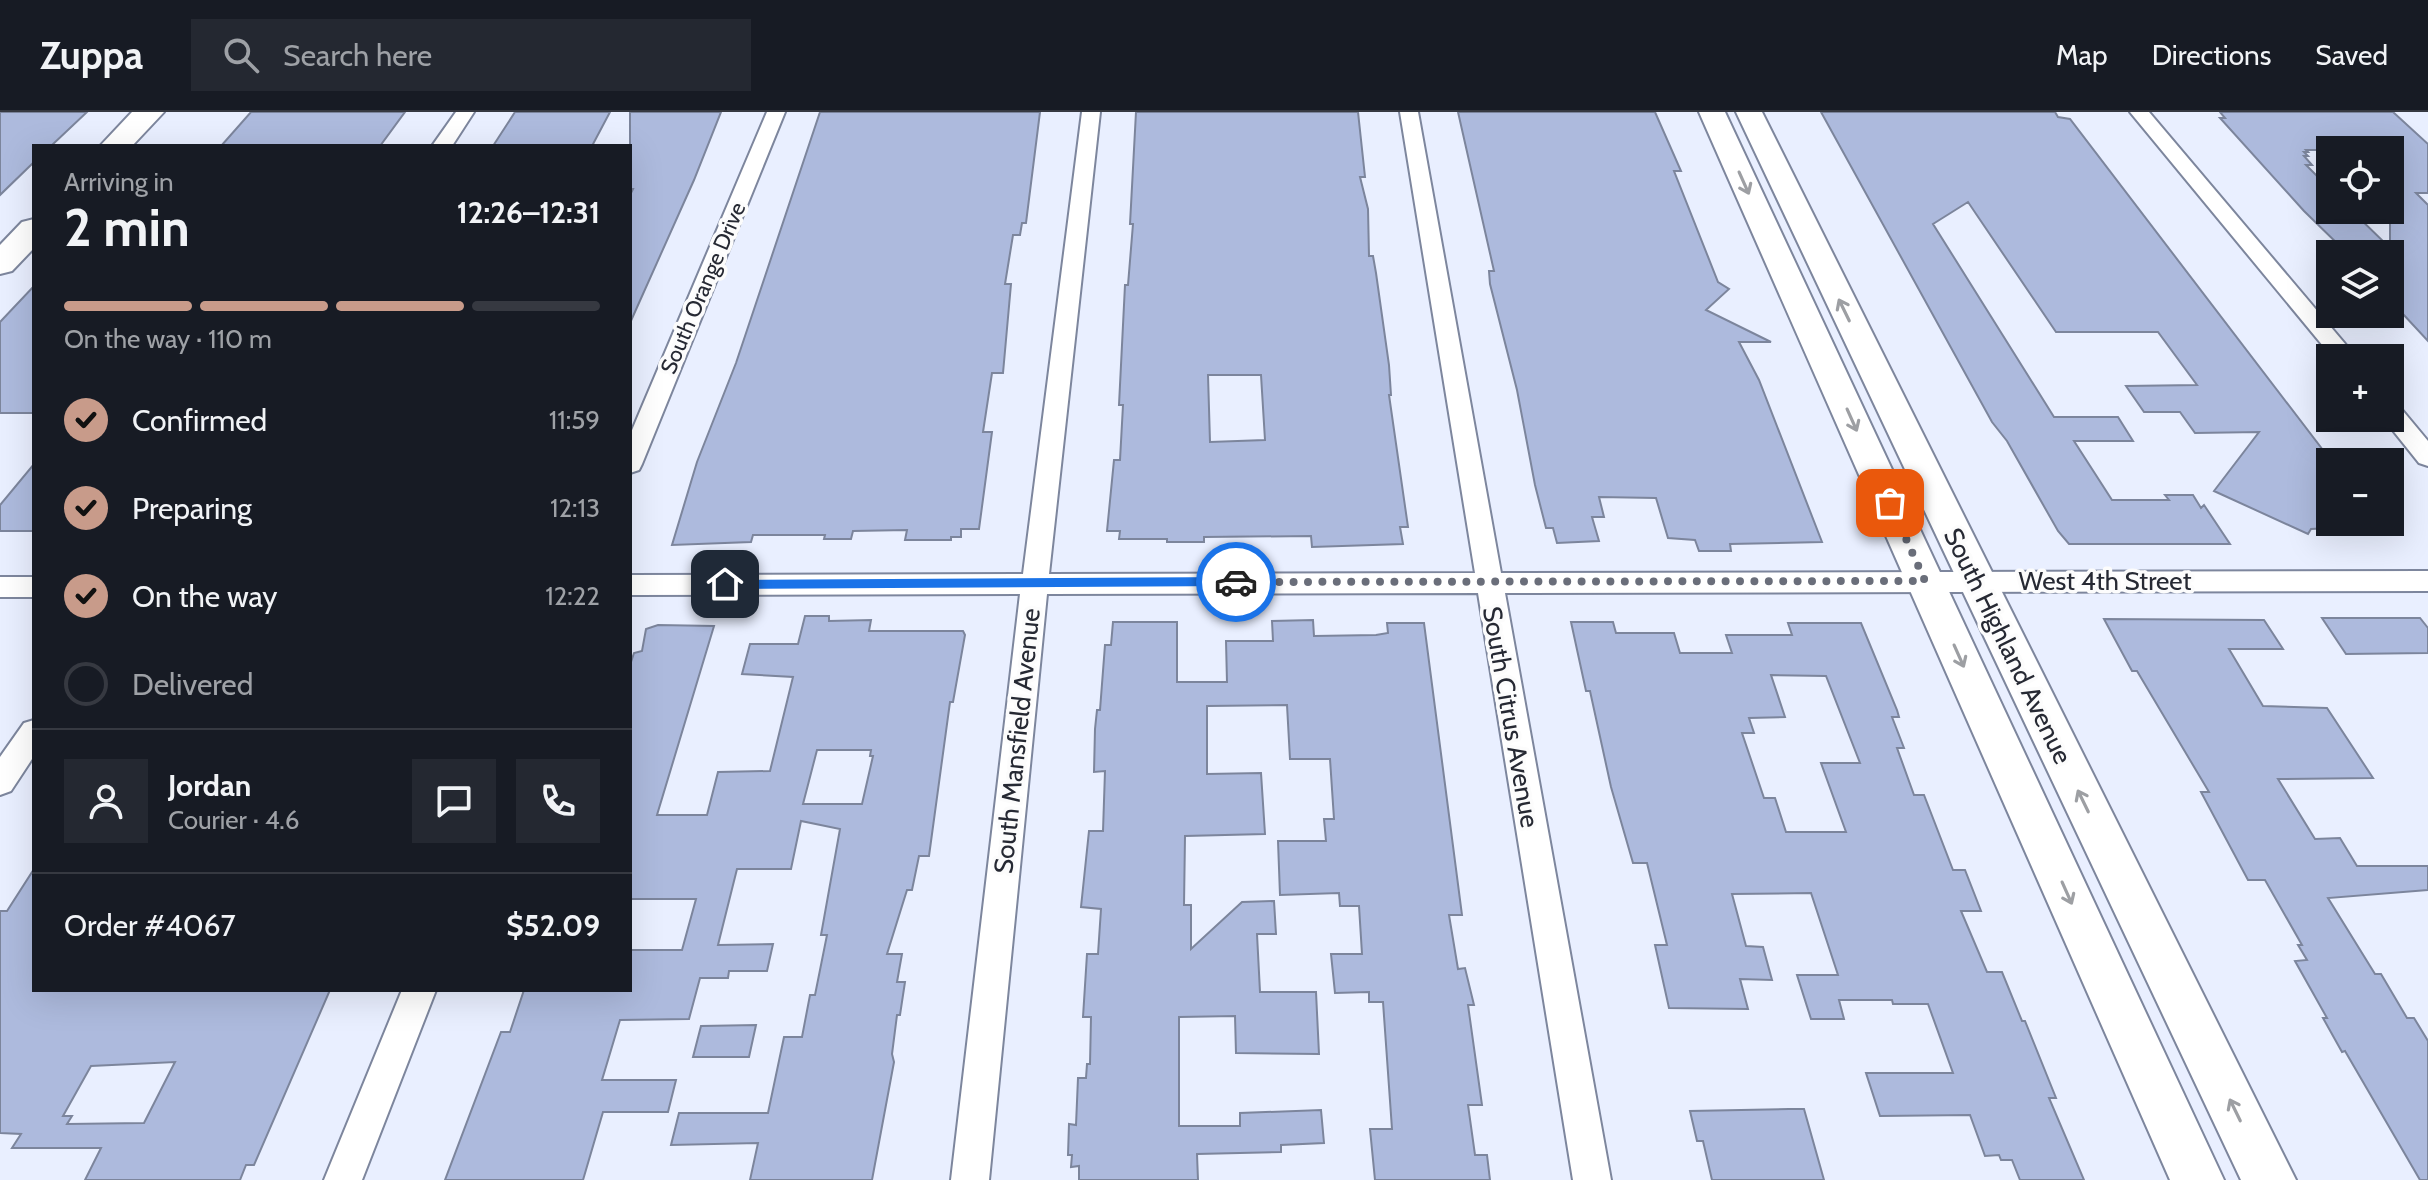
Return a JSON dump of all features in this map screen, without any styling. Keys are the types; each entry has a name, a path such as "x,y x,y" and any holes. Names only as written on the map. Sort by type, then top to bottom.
{"main road":[{"path":"117,144 149,112"},
{"name":"South Highland Avenue","path":"1712,112 2197,1180"},
{"name":"South Highland Avenue","path":"1749,112 2269,1180"},
{"path":"0,264 32,231"}],"street":[{"path":"443,144 465,112"},
{"name":"South Orange Drive","path":"632,459 776,112"},
{"name":"South Mansfield Avenue","path":"970,1180 1035,582 1091,112"},
{"name":"South Citrus Avenue","path":"1409,112 1592,1180"},
{"path":"2139,112 2333,344"},
{"path":"2404,428 2428,457"},
{"name":"West 4th Street","path":"632,585 2428,581"},
{"path":"0,587 32,587"},
{"path":"0,782 32,735"},
{"path":"343,1180 418,992"}],"building":[{"path":"0,112 87,112 53,144 32,144 32,164 0,195"},
{"path":"251,112 405,112 381,144 223,144"},
{"path":"515,112 610,112 593,144 494,144"},
{"path":"630,112 721,112 632,319 633,189"},
{"path":"820,112 1040,112 1026,223 1022,223 1020,235 1013,235 1005,284 1011,284 1003,373 992,373 983,432 992,432 979,529 961,529 961,537 951,537 951,540 905,540 907,530 853,531 851,539 824,539 825,535 753,535 751,542 672,545 697,462 736,363"},
{"path":"1136,112 1358,112 1365,177 1360,177 1368,209 1369,256 1373,256 1376,273 1408,527 1400,527 1403,544 1312,547 1311,536 1204,537 1204,542 1167,542 1167,539 1119,539 1120,531 1107,531 1114,460 1120,460 1123,405 1119,405 1125,285 1128,285 1133,224 1130,224","holes":["1208,375 1261,375 1265,440 1210,442"]},
{"path":"1458,112 1655,112 1681,171 1674,171 1718,282 1729,289 1706,310 1771,342 1739,342 1759,380 1822,542 1730,544 1731,551 1699,551 1695,540 1668,538 1656,498 1599,497 1604,517 1592,517 1599,541 1557,543 1553,528 1546,528 1535,485 1517,390 1490,284 1489,271 1494,271"},
{"path":"1821,112 2055,112 2058,117 2070,119 2321,448 2316,448 2316,529 2311,529 2308,534 2214,491 2259,432 2195,433 2180,412 2144,412 2126,386 2197,385 2158,332 2056,332 1968,202 1933,224 2054,417 2118,417 2133,441 2074,441 2112,500 2169,500 2165,495 2193,495 2201,508 2204,505 2230,544 2069,544 2058,531 2007,441 1992,422"},
{"path":"2220,112 2393,112 2428,144 2428,193 2416,193 2428,205 2428,341 2404,315 2404,240 2390,240 2390,224 2404,224 2404,136 2316,136 2316,150 2306,150 2308,152 2304,152 2308,156 2304,156 2312,165 2306,165 2316,175 2316,223 2220,118 2225,118"},
{"path":"2317,224 2365,224 2382,240 2334,240"},
{"path":"32,288 32,413 0,413 0,322"},
{"path":"32,466 32,531 0,531 0,505"},
{"path":"805,616 829,616 829,621 871,620 869,631 963,631 965,635 953,702 950,702 929,856 919,856 912,890 907,890 887,954 902,954 897,982 905,982 900,1015 897,1015 892,1054 894,1062 872,1180 750,1180 758,1143 671,1145 679,1113 768,1113 784,1037 802,1037 810,995 815,995 827,935 821,935 840,829 801,821 791,869 737,869 718,945 773,944 767,971 729,971 728,978 700,978 689,1019 620,1020 602,1080 676,1080 668,1112 603,1112 583,1180 445,1180 501,1032 510,1032 523,992 632,992 632,950 682,950 696,899 632,899 632,659 634,653 642,651 646,629 658,625 714,626 657,815 707,815 718,772 770,771 793,677 742,674 750,644 798,644","holes":["817,750 871,750 870,756 873,756 862,804 803,804"]},
{"path":"2322,618 2420,618 2428,628 2428,653 2346,654"},
{"path":"2104,619 2264,620 2283,649 2229,649 2263,706 2327,708 2373,778 2278,779 2315,839 2340,838 2357,866 2428,866 2428,890 2328,898 2375,974 2381,974 2407,1018 2414,1018 2428,1041 2428,1180 2420,1180 2345,1051 2342,1052 2295,961 2307,960 2298,945 2302,945 2265,880 2248,880 2201,792 2209,792 2137,671 2132,671"},
{"path":"1313,620 1314,636 1376,635 1388,633 1387,623 1424,623 1462,915 1449,915 1458,969 1465,968 1474,1005 1468,1005 1482,1105 1468,1105 1475,1155 1487,1155 1490,1180 1375,1180 1370,1129 1392,1129 1383,1002 1369,1002 1369,992 1335,993 1331,954 1362,954 1359,906 1340,906 1339,893 1280,895 1278,841 1326,841 1324,819 1334,819 1330,759 1290,759 1287,705 1207,706 1207,774 1261,773 1265,834 1185,836 1184,905 1191,905 1191,949 1242,902 1274,901 1276,934 1257,934 1260,992 1316,992 1319,1054 1236,1053 1235,1016 1179,1017 1179,1126 1240,1126 1240,1113 1321,1110 1324,1143 1281,1145 1281,1152 1197,1154 1198,1180 1079,1180 1079,1166 1071,1167 1072,1155 1068,1155 1069,1124 1076,1125 1078,1078 1086,1078 1087,1064 1090,1064 1091,1017 1083,1017 1087,954 1098,954 1101,909 1081,907 1089,831 1103,831 1105,771 1094,772 1095,729 1097,710 1100,710 1105,645 1111,645 1113,622 1177,622 1177,682 1227,682 1226,641 1273,641 1272,621"},
{"path":"1571,622 1613,622 1616,633 1674,633 1680,653 1732,653 1726,635 1792,635 1788,623 1861,623 1897,710 1899,717 1892,717 1904,748 1897,748 1914,795 1924,795 1953,870 1965,870 1981,911 1961,911 1987,972 2002,972 2022,1021 2025,1021 2056,1098 2049,1098 2084,1180 2020,1180 2012,1160 2001,1160 1999,1155 1985,1156 1970,1115 1880,1116 1866,1073 1953,1073 1928,1004 1839,1000 1844,1019 1811,1019 1797,975 1838,975 1811,893 1732,894 1746,946 1763,947 1772,980 1740,979 1748,1009 1669,1008 1655,945 1667,945 1647,863 1633,863 1611,787 1590,691 1586,691","holes":["1771,675 1826,676 1860,763 1821,763 1846,832 1786,832 1775,798 1764,798 1742,733 1754,733 1749,718 1785,717"]},
{"path":"32,872 32,992 329,992 254,1165 246,1165 240,1180 85,1180 101,1148 12,1148 21,1134 0,1133 0,911 7,911","holes":["175,1062 144,1123 67,1124 72,1116 63,1116 91,1066"]},
{"path":"756,1025 749,1057 693,1057 701,1026"},
{"path":"1804,1109 1824,1180 1712,1180 1703,1141 1697,1141 1690,1111"}],"way so far":[{"path":"1236,582 1925,581 1890,503"}],"route":[{"path":"725,584 1236,582"}]}
